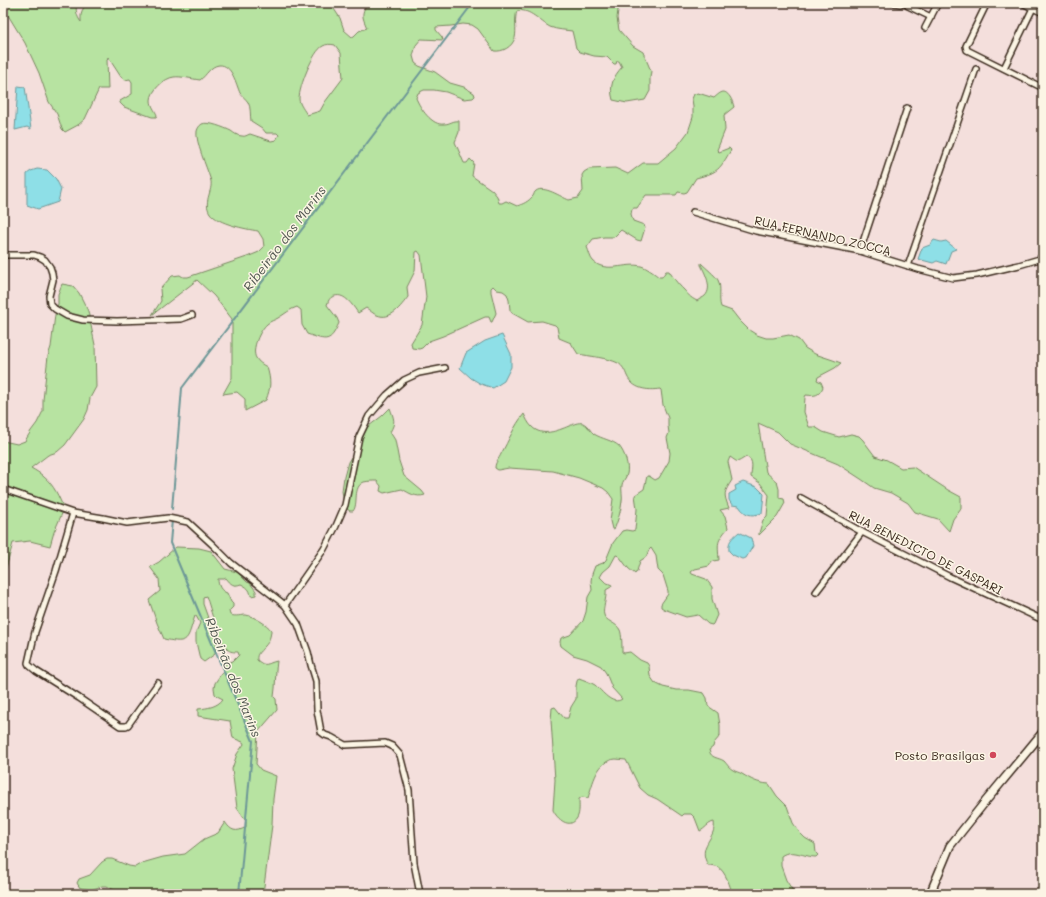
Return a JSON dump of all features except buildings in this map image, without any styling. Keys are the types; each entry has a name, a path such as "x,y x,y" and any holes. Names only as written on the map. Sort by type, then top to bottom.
{"main road":[{"path":"930,894 950,846 1043,732"}],"street":[{"path":"894,3 905,3 931,18"},
{"path":"925,28 938,3"},
{"path":"987,3 966,46 967,50 1039,86 1043,86"},
{"path":"1022,3 1043,13"},
{"path":"1004,68 1033,8"},
{"path":"908,266 976,69"},
{"path":"860,251 907,108"},
{"name":"RUA FERNANDO ZOCCA","path":"693,212 756,231 860,251 953,278 984,273 1043,258"},
{"path":"3,255 34,255 45,260 50,267 53,280 49,296 50,304 55,309 67,316 83,320 117,321 181,319 192,315"},
{"path":"285,605 324,549 345,506 359,437 369,416 387,395 404,380 418,373 445,368"},
{"path":"3,489 73,513 127,523 168,518 188,522 231,563 285,605 298,624 308,652 316,681 317,710 321,732 345,745 385,743 392,746 400,756 409,790 414,863 420,894"},
{"name":"RUA BENEDICTO DE GASPARI","path":"801,498 862,532 950,577 1043,620"},
{"path":"73,513 56,572 35,632 28,657 29,665 120,726 128,725 158,683"},
{"path":"816,592 862,532"}],"green space":[{"path":"3,3 77,3 76,8 78,18 81,22 81,15 85,3 333,3 332,6 340,18 344,30 352,37 359,31 367,28 363,16 367,3 619,3 617,18 619,30 633,46 643,52 651,71 650,91 645,100 627,103 613,100 611,90 613,82 616,74 622,67 619,61 614,64 607,57 594,56 580,52 576,48 572,31 550,27 531,13 517,11 514,41 504,50 494,51 478,29 472,25 463,24 436,27 436,30 443,40 421,39 416,45 413,56 415,63 435,72 450,83 464,87 474,93 475,96 473,98 464,99 446,92 424,90 418,93 416,98 420,107 427,116 440,124 459,121 459,132 455,142 464,163 467,163 470,159 474,163 472,176 492,190 497,196 499,203 506,201 517,206 523,204 533,196 535,191 543,189 569,200 578,198 583,191 582,175 589,169 615,168 628,174 643,163 658,163 676,148 688,132 693,117 692,99 694,94 698,93 714,98 722,92 728,94 734,107 724,115 725,130 717,150 719,152 729,148 731,150 721,166 714,172 696,178 687,192 678,192 676,195 646,195 637,208 632,209 631,214 633,221 644,225 645,228 641,241 621,230 614,237 593,239 587,247 592,260 598,265 604,267 629,265 641,266 659,277 662,277 666,271 669,271 679,285 697,301 705,296 708,289 708,280 701,263 718,280 720,286 721,307 732,311 749,330 766,338 789,335 799,340 805,348 815,354 841,363 818,377 817,380 821,382 823,387 818,394 806,395 805,397 804,412 809,427 815,427 823,432 839,437 851,434 859,436 875,456 887,460 901,468 913,467 961,497 961,508 953,519 949,531 938,519 915,512 908,503 891,493 874,488 838,464 790,444 778,432 758,423 766,472 777,482 779,498 784,499 785,503 777,517 759,535 763,520 767,516 769,495 760,483 751,477 752,462 749,458 746,457 738,462 730,457 728,462 732,480 725,493 729,508 720,510 725,516 728,528 721,537 719,543 719,560 713,561 709,566 695,569 691,572 692,574 706,579 712,587 712,599 717,615 712,625 708,624 698,615 686,617 661,607 661,604 668,594 668,591 663,575 658,570 656,556 651,548 646,557 640,561 635,574 628,568 619,556 616,555 610,566 600,577 605,582 612,585 606,590 604,613 606,619 620,630 622,637 622,652 630,652 640,660 647,663 649,666 650,676 655,683 663,687 704,693 707,698 708,706 718,713 720,725 720,736 714,743 713,747 709,750 711,755 724,761 734,771 741,773 755,781 769,784 777,796 787,806 793,823 800,833 815,844 816,853 818,855 816,857 794,853 781,856 781,866 786,880 793,891 799,894 732,894 729,883 721,869 708,865 705,858 705,847 713,833 714,822 700,831 695,818 691,814 684,814 682,816 657,799 648,795 640,788 626,760 616,759 604,763 594,779 588,798 582,797 579,799 579,814 574,821 571,823 564,822 557,817 553,810 555,780 551,720 552,708 555,707 564,718 568,718 571,707 576,699 576,686 579,678 595,685 604,694 615,701 622,699 612,688 606,673 601,666 587,659 573,655 561,646 560,642 561,638 570,635 583,621 588,597 592,590 591,581 595,566 606,560 613,543 622,531 635,530 637,509 635,495 644,489 647,476 655,480 659,478 669,461 670,453 667,438 669,433 668,418 663,405 661,390 645,389 633,384 624,369 614,361 578,354 571,343 559,338 557,327 555,325 542,321 528,322 512,313 507,294 503,291 497,290 493,286 491,288 491,292 496,313 492,322 489,317 485,317 429,341 422,348 412,348 411,343 422,325 426,297 421,255 418,251 416,252 415,271 407,287 408,297 395,312 387,316 376,314 366,308 358,313 345,298 342,296 333,296 327,305 339,323 333,334 327,339 307,334 302,325 301,310 297,307 267,324 259,335 255,345 255,354 257,359 267,367 270,380 269,391 266,400 245,411 245,399 237,392 223,394 232,378 232,319 214,296 197,280 152,315 161,301 160,289 172,276 180,275 183,277 188,277 247,257 259,252 264,247 263,239 258,231 226,223 214,217 210,213 207,204 211,182 198,141 197,131 199,127 205,123 212,124 231,131 239,136 250,134 271,141 276,140 279,135 277,133 266,133 262,128 251,121 248,102 240,93 230,71 223,66 219,65 213,67 200,80 177,77 170,78 162,82 152,96 152,104 157,115 156,117 152,117 124,107 120,103 120,101 132,94 132,82 130,79 125,80 121,77 108,57 108,89 99,89 85,119 78,125 65,132 62,129 57,114 49,102 39,73 25,43 3,7","holes":["326,45 335,45 341,53 343,78 320,111 307,115 299,99 301,86 311,62 319,49"]},
{"path":"62,284 73,286 79,293 88,311 95,345 96,387 90,398 88,410 84,419 65,445 57,452 48,455 31,468 48,480 64,509 54,532 50,546 30,541 13,543 3,579 3,441 17,444 25,441 43,411 48,356 51,347 58,304 58,294"},
{"path":"390,408 394,420 390,432 395,440 399,461 404,476 425,495 416,495 402,489 384,493 380,491 381,486 377,481 364,482 360,484 358,488 355,508 353,511 350,511 344,503 342,491 348,462 365,429"},
{"path":"524,414 532,427 540,432 555,431 576,423 583,423 594,434 619,446 626,460 627,471 622,484 621,508 614,530 612,529 610,521 613,499 603,488 579,478 553,471 509,468 498,470 495,468 496,462 514,428"},
{"path":"176,547 199,548 211,551 225,569 237,572 250,583 256,591 256,595 251,596 248,588 241,584 232,584 226,578 218,579 220,588 227,593 233,604 233,607 229,611 230,615 249,616 263,623 271,630 268,643 257,656 257,660 263,664 277,661 274,697 276,699 277,710 258,732 256,764 261,770 276,776 272,825 263,894 121,894 107,886 102,886 91,890 80,888 77,883 79,879 90,875 102,862 107,859 112,859 135,867 142,863 163,857 185,854 204,839 218,833 225,822 234,830 239,830 246,827 246,821 237,808 232,769 237,754 244,744 243,742 233,738 230,721 198,716 198,709 209,708 221,702 223,699 215,694 215,683 223,671 224,664 233,661 239,655 238,652 229,651 224,645 206,596 203,597 203,604 216,640 217,648 215,654 204,662 200,659 196,642 196,632 200,623 196,616 189,635 186,638 179,641 164,639 149,600 160,591 159,579 150,567 159,562"}],"water":[{"path":"18,86 25,87 31,129 27,127 15,130"},
{"path":"37,169 47,170 56,179 61,189 58,202 38,209 27,205 27,174"},
{"path":"934,240 941,242 946,241 956,249 951,251 946,264 937,261 933,263 918,259 922,248 930,245"},
{"path":"502,335 511,354 511,367 504,381 493,388 481,384 471,378 460,368 466,353 485,341"},
{"path":"743,482 757,487 764,494 762,513 751,515 746,513 739,506 732,505 729,500 729,494 736,490 735,486"},
{"path":"739,532 751,538 753,546 746,558 742,559 733,555 729,551 731,540"}],"waterway":[{"name":"Ribeirão dos Marins","path":"172,509 182,388 473,3"},
{"name":"Ribeirão dos Marins","path":"172,520 170,543 253,741 239,894"}],"place":[{"name":"Posto Brasilgas","path":"993,755"}]}
